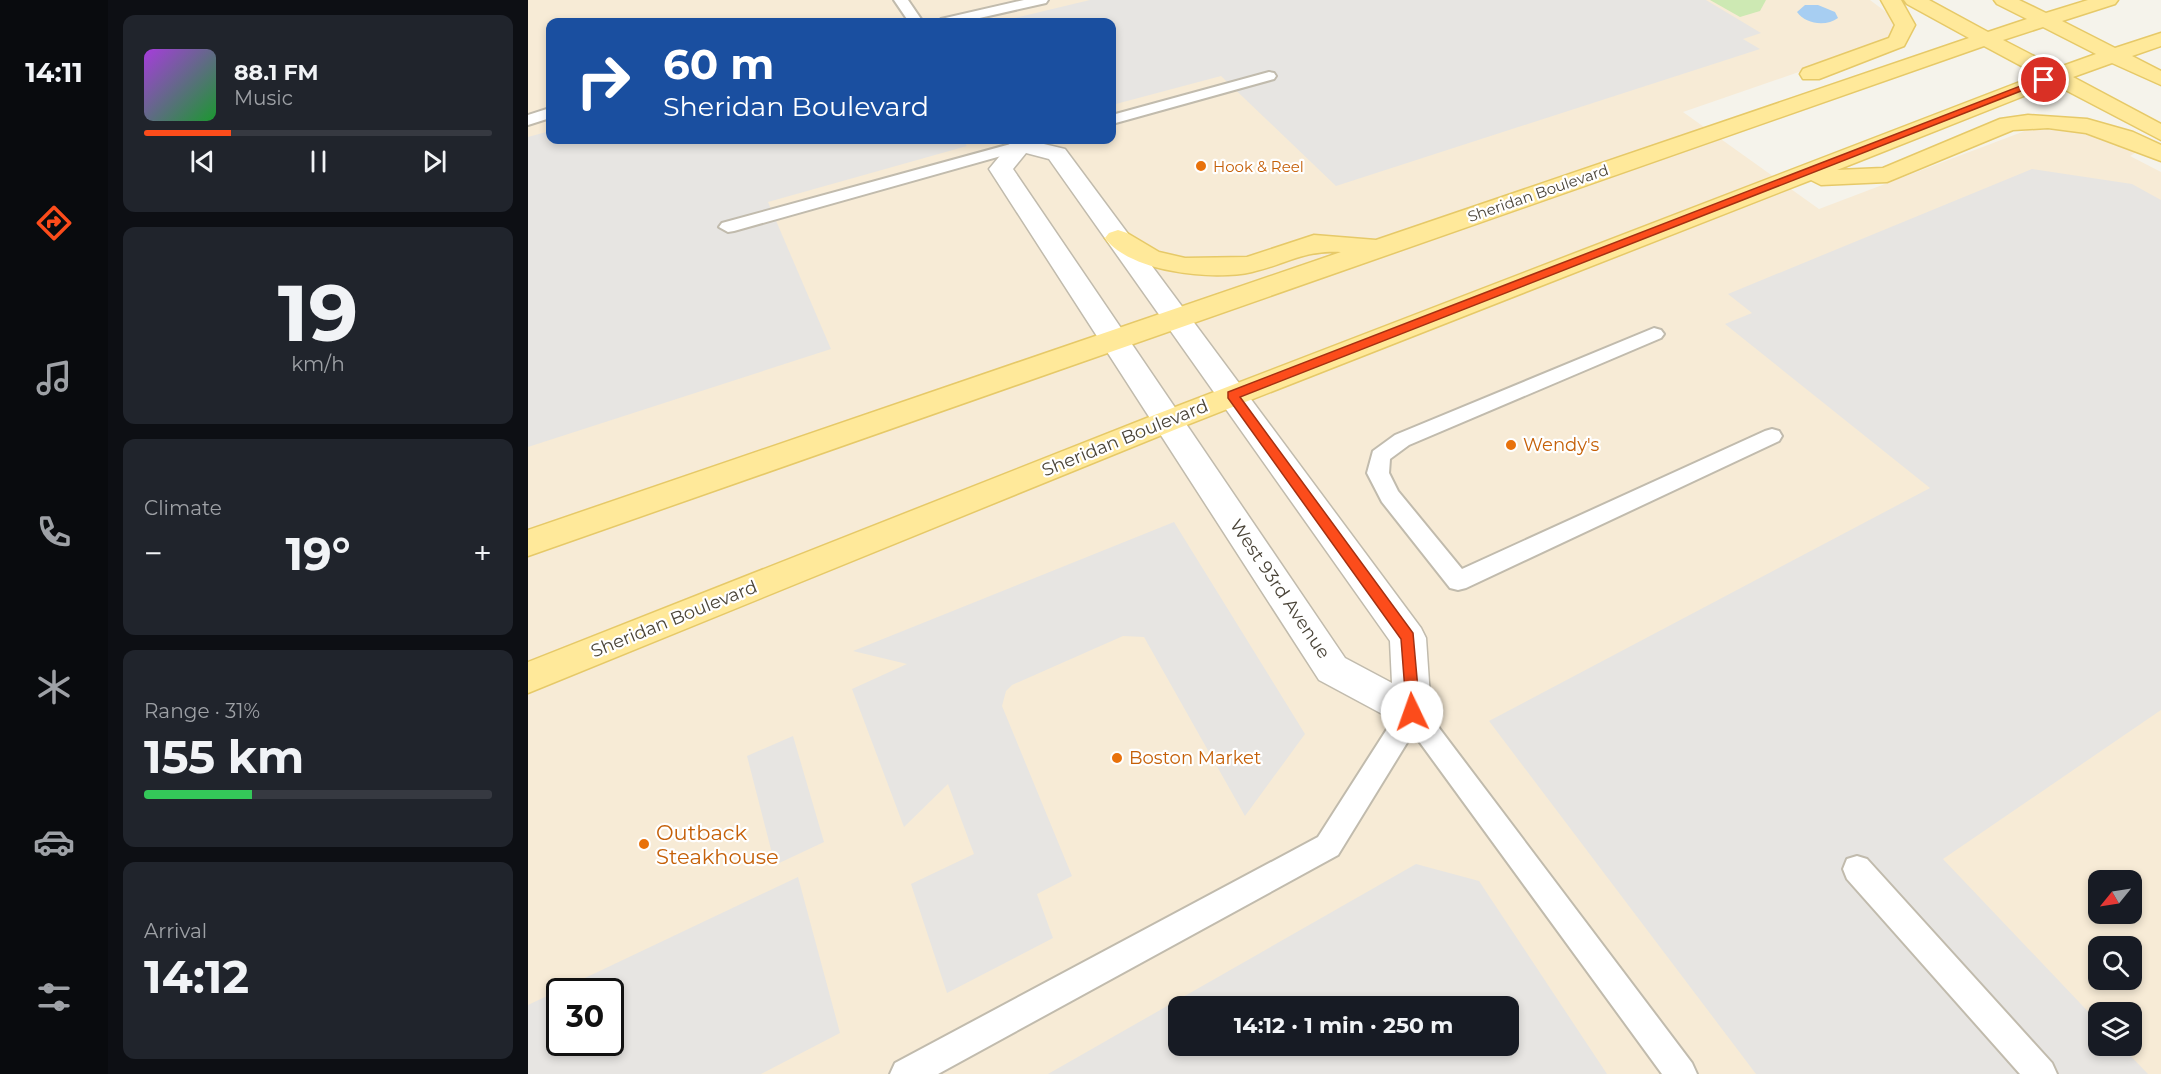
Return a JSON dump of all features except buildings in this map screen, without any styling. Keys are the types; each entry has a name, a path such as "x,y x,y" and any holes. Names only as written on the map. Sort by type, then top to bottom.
{"main road":[{"path":"1795,80 1897,42 1905,25 1892,0"},
{"path":"1914,0 2161,133"},
{"path":"2004,0 2161,78"},
{"name":"Sheridan Boulevard","path":"528,543 1735,124 1987,38 2108,0"},
{"name":"Sheridan Boulevard","path":"528,678 1233,395 1729,202 1796,179 2057,76 2161,39"},
{"path":"1735,124 1766,95"},
{"path":"1796,179 1887,175 2008,124 2029,121 2049,120 2083,125 2124,137 2161,154"},
{"path":"1118,238 1150,258 1185,266 1249,266 1314,243 1390,245"}],"street":[{"name":"West 93rd Avenue","path":"1023,144 1001,169 1332,669 1412,712"},
{"path":"1033,144 1057,154 1408,638 1412,712"}],"lane":[{"path":"901,0 913,18"},
{"path":"963,18 1041,0"},
{"path":"1116,119 1269,76"},
{"path":"528,120 546,115"},
{"path":"728,227 1016,144"},
{"path":"1654,334 1402,440 1380,456 1378,473 1389,496 1458,581 1772,436"},
{"path":"906,1074 1328,846 1412,712 1682,1074"},
{"path":"1857,869 2041,1074"}],"shaded area":[{"path":"528,0 1870,0 1890,15 1894,27 1891,35 1880,44 1683,112 1819,209 2030,129 2086,131 2140,150 2130,156 2161,172 2161,1074 528,1074"},
{"path":"1090,0 1706,0 1761,33 1743,39 1760,49 1336,186 1221,76 1116,104 1116,18 1015,18"},
{"path":"546,132 546,144 965,144 967,146 768,202 831,349 528,447 528,137"},
{"path":"2032,169 2132,184 2161,200 2161,710 1943,859 2088,1011 2088,1056 2131,1056 2148,1074 1756,1074 1489,721 1930,488 1725,324 1752,313 1728,294"},
{"path":"1174,522 1305,734 1245,816 1144,637 1123,636 1012,685 1006,691 1002,706 1072,876 1037,894 1053,938 947,993 911,884 974,854 948,784 904,827 852,689 907,664 853,651"},
{"path":"793,736 824,842 775,865 747,756"},
{"path":"1416,864 1479,881 1607,1074 1048,1074 1168,1006 1168,1056 1519,1056 1519,996 1185,996"},
{"path":"798,877 840,1033 761,1074 528,1074 528,1005 546,996 546,1056 624,1056 624,978 585,978"}],"green space":[{"path":"1710,0 1766,0 1760,11 1740,17"}],"water":[{"path":"1805,5 1818,5 1835,12 1838,18 1828,23 1810,22 1797,12"}],"place":[{"name":"Hook & Reel","path":"1201,166"},
{"name":"Wendy's","path":"1511,445"},
{"name":"Boston Market","path":"1117,758"},
{"name":"Outback Steakhouse","path":"644,844"}],"route":[{"path":"1412,712 1408,638 1233,395 1729,202 1796,179 2044,80"}]}
